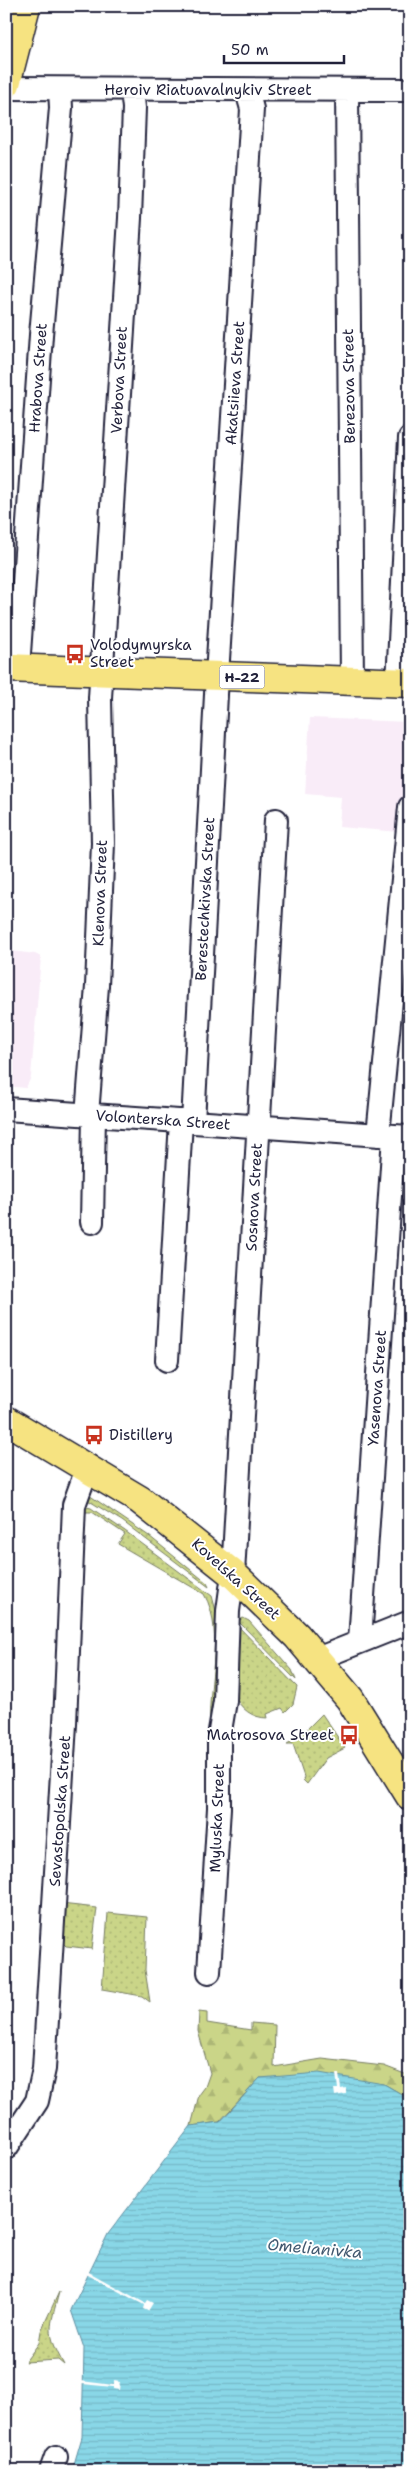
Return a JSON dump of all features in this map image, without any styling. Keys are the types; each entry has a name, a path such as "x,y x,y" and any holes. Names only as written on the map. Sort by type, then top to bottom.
{"main road":[{"path":"6,84 26,6"},
{"name":"Н-22","path":"12,668 404,683"},
{"name":"Kovelska Street","path":"6,1420 88,1466 140,1500 233,1574 297,1636 350,1699 410,1796"}],"street":[{"name":"Heroiv Riatuavalnykiv Street","path":"6,88 410,90"},
{"name":"Hrabova Street","path":"12,668 61,108 60,89"},
{"name":"Verbova Street","path":"102,671 130,218 134,108 132,90"},
{"name":"Akatsiieva Street","path":"217,676 252,109 247,90"},
{"name":"Berezova Street","path":"347,90 352,681"},
{"path":"404,683 410,438"},
{"name":"Klenova Street","path":"92,1222 91,1115 103,852 100,698 102,671"},
{"name":"Berestechkivska Street","path":"167,1360 187,1122 217,676"},
{"name":"Yasenova Street","path":"360,1641 394,1136 410,807"},
{"name":"Sosnova Street","path":"233,1574 276,820"},
{"name":"Volonterska Street","path":"6,1109 394,1136"},
{"name":"Sevastopolska Street","path":"6,2148 37,2100 44,2069 65,1724 74,1505 88,1466"},
{"name":"Myluska Street","path":"209,1972 219,1808 219,1737 225,1701 228,1612 233,1574"},
{"path":"317,1659 410,1622"}],"shaded area":[{"path":"310,718 409,722 399,832 339,827 341,797 305,794"},
{"path":"12,951 35,954 41,957 31,1077 26,1088 6,1086 6,956"}],"green space":[{"path":"86,1493 149,1536 207,1583 209,1587 122,1521 86,1499"},
{"path":"83,1506 91,1508 125,1531 212,1596 219,1622 211,1737 210,1701 214,1627 211,1610 204,1594 118,1544 125,1534 92,1512 82,1512"},
{"path":"243,1618 249,1621 292,1670 296,1680 238,1621"},
{"path":"237,1625 297,1687 293,1704 285,1712 282,1708 267,1714 268,1718 262,1718 248,1712 237,1701 235,1696"},
{"path":"322,1714 345,1748 326,1758 307,1784 303,1780 304,1777 293,1744 287,1744 299,1737"},
{"path":"61,1904 97,1908 92,1949 66,1946 59,1939"},
{"path":"108,1913 147,1917 145,1970 150,2002 142,1996 102,1989"},
{"path":"199,2012 207,2013 207,2023 251,2030 251,2023 275,2025 274,2067 322,2059 384,2066 410,2076 410,2099 384,2084 260,2078 219,2122 191,2126 199,2095 205,2087 210,2073 198,2031"},
{"path":"59,2292 51,2329 54,2344 64,2365 58,2360 25,2362 39,2343 41,2331"}],"water":[{"name":"Omelianivka","path":"319,2073 384,2084 410,2099 410,2471 72,2471 82,2437 84,2348 71,2310 108,2234 191,2126 220,2122 260,2078"}],"pier":[{"path":"336,2074 339,2074 341,2089 346,2088 346,2094 335,2096 334,2089 338,2089"},
{"path":"87,2271 145,2303 147,2300 153,2303 148,2311 143,2309 144,2305 86,2274"},
{"path":"81,2381 114,2385 114,2381 120,2382 119,2390 113,2389 113,2387 81,2384"}],"place":[{"name":"Volodymyrska Street","path":"75,654"},
{"name":"Distillery","path":"94,1435"},
{"name":"Matrosova Street","path":"349,1735"}]}
